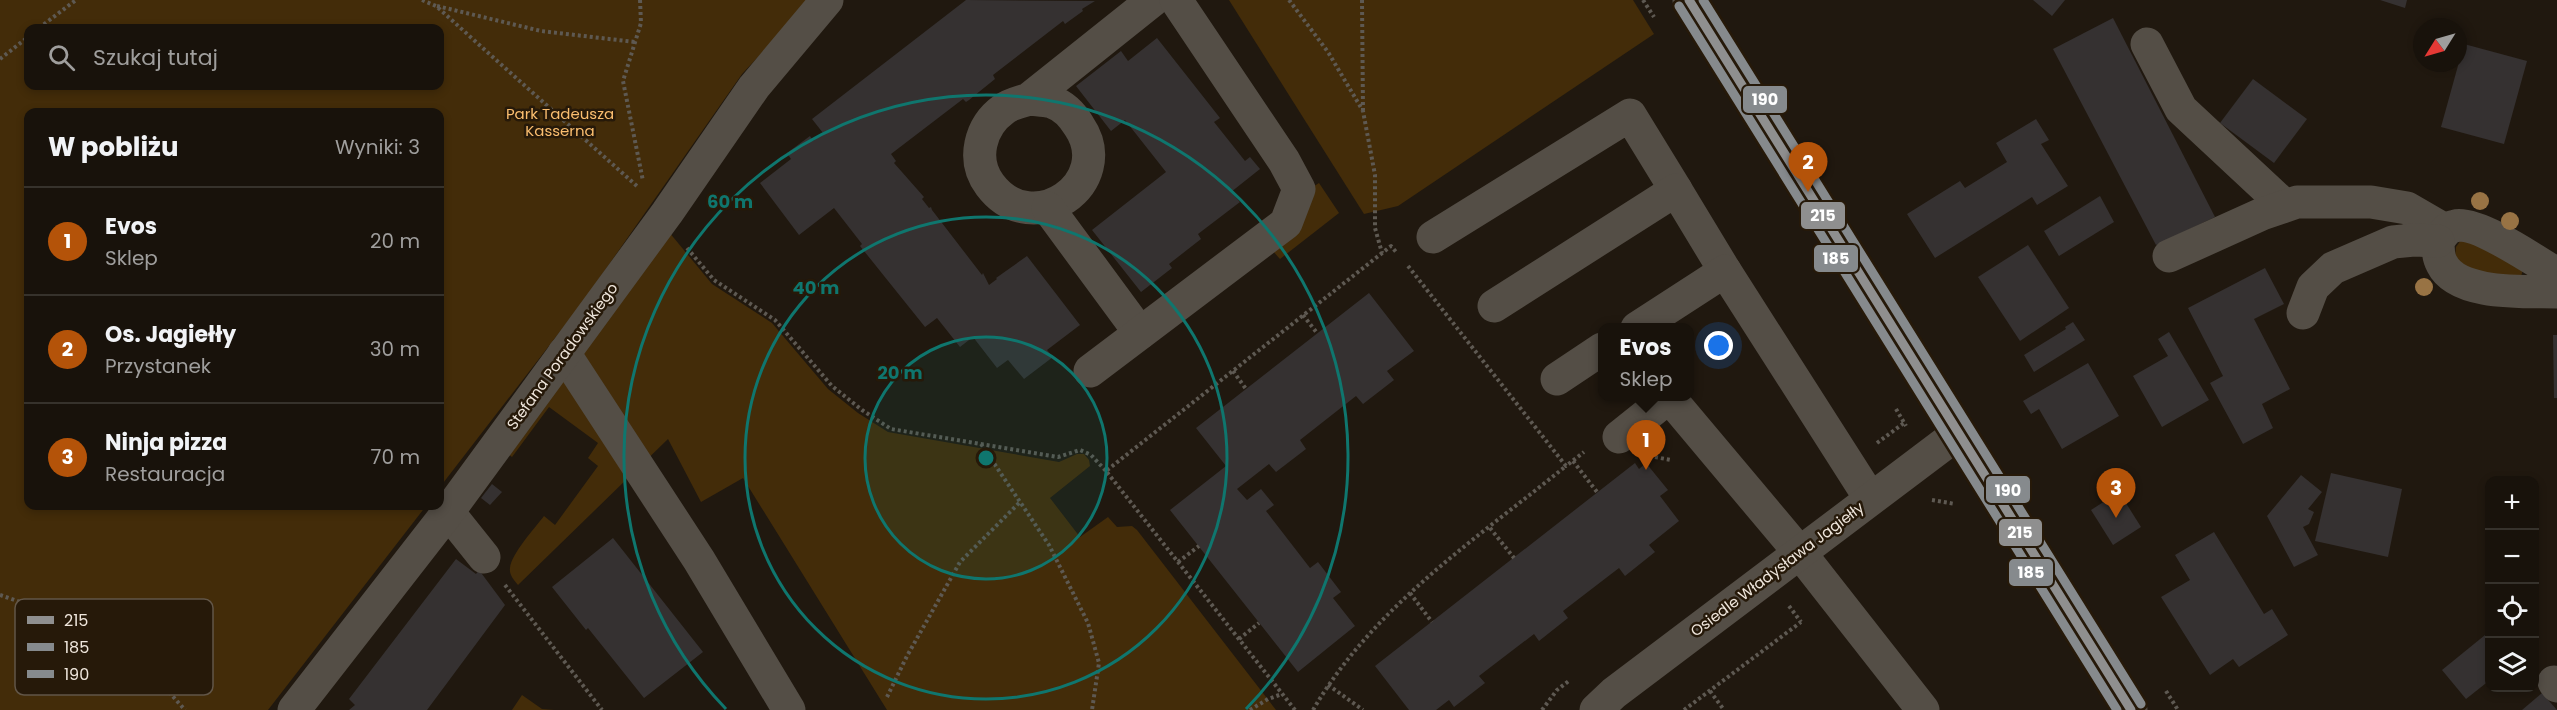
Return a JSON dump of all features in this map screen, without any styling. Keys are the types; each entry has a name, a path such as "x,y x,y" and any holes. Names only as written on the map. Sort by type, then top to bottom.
{"street":[{"name":"Stefana Poradowskiego","path":"294,710 448,512 564,353 657,204 827,0"},
{"path":"1029,99 1053,102 1072,115 1085,134 1089,157 1083,179 1069,197 1048,208 1022,208 999,197 983,176 979,150 987,125 1005,107 1029,99 1153,0"},
{"path":"1090,370 1286,223 1299,189 1284,160 1176,0"},
{"path":"1689,0 2131,710"},
{"path":"2147,44 2181,109 2284,205"},
{"path":"1433,237 1630,115 1725,271 1870,498"},
{"path":"1494,306 1676,190"},
{"path":"2169,256 2284,205 2297,202 2371,202 2408,208 2442,236"},
{"path":"1048,208 1140,333"},
{"path":"2303,313 2313,287 2333,268 2393,242 2442,236 2456,225 2467,225 2497,238 2557,274"},
{"path":"2442,236 2442,264 2449,273 2470,286 2557,292"},
{"path":"1643,323 1725,271"},
{"path":"564,353 699,560 789,710"},
{"path":"1557,379 1598,353"},
{"path":"1619,437 1664,401"},
{"path":"1672,401 1800,553 1923,710"},
{"name":"Osiedle Władysława Jagiełły","path":"1596,710 1614,693 1959,432"},
{"path":"448,512 484,557"}],"path":[{"path":"44,24 76,0"},
{"path":"422,0 436,6 541,31 635,42"},
{"path":"640,0 641,22 623,81 657,204 668,224 714,280 775,320 832,386 891,429 1058,457 1080,450 1091,454 1294,710"},
{"path":"1288,0 1329,52 1363,111"},
{"path":"1362,0 1363,111 1375,175 1375,228 1382,253"},
{"path":"436,6 657,204"},
{"path":"0,59 24,40"},
{"path":"1106,471 1391,246 1398,255"},
{"path":"1406,264 1566,466"},
{"path":"1303,315 1317,333"},
{"path":"1233,371 1246,389"},
{"path":"1313,710 1328,685 1368,634 1410,593 1598,442 1619,437"},
{"path":"981,444 1049,545 1088,623 1098,663 1092,710"},
{"path":"1573,461 1597,492"},
{"path":"887,697 960,562 1020,502"},
{"path":"1490,528 1514,558"},
{"path":"1178,562 1199,546"},
{"path":"484,557 602,710"},
{"path":"1410,593 1431,622"},
{"path":"0,595 15,600"},
{"path":"1684,710 1834,596"},
{"path":"1239,639 1259,623"},
{"path":"1328,685 1363,710"},
{"path":"1710,691 1724,710"},
{"path":"1250,710 1282,694"},
{"path":"171,695 184,710"}],"green space":[{"name":"Park Tadeusza Kasserna","path":"0,0 811,0 742,74 582,303 444,482 444,108 24,108 24,510 423,510 268,710 0,710"},
{"path":"1229,0 1633,0 1654,34 1398,206 1364,214"},
{"path":"1319,183 1339,213 1280,259 1272,250 1308,190"},
{"path":"664,226 712,284 772,323 828,389 858,413 888,432 1059,462 1077,454 1084,454 1090,466 1050,498 1080,537 1108,517 1117,527 1132,526 1137,530 1276,710 887,710 743,478 701,502 668,439 518,585 510,571 514,556 544,516 555,525 598,466 588,458 598,443 549,407 512,457 501,449"},
{"path":"2475,238 2523,270 2521,276 2476,275 2455,258 2456,247 2461,240"},
{"path":"522,695 542,709 554,710 512,710"}],"building":[{"path":"966,0 1095,1 1065,24 1063,21 993,75 995,79 969,100 966,102 963,99 891,154 896,161 894,163 924,197 922,199 929,208 931,207 982,275 983,273 989,285 1027,256 1080,325 1047,350 1053,357 1024,379 1008,360 997,368 973,337 960,347 937,318 925,327 860,246 862,244 834,208 799,235 760,183 791,159 787,153 810,136 813,141 823,133 812,119"},
{"path":"2033,0 2065,0 2052,16"},
{"path":"2380,0 2407,0 2405,8"},
{"path":"2113,18 2215,217 2156,245 2053,49"},
{"path":"1157,38 1220,118 1214,122 1245,161 1250,157 1260,169 1231,192 1240,202 1198,234 1201,239 1169,264 1172,268 1141,292 1092,230 1166,172 1125,120 1111,131 1076,86 1121,51 1128,61"},
{"path":"2467,45 2527,61 2504,144 2441,127 2456,72 2467,72"},
{"path":"2253,79 2307,119 2274,163 2220,123"},
{"path":"2036,119 2049,140 2041,144 2068,186 2037,205 2032,197 1935,258 1907,214 1960,181 1965,188 2007,162 1996,143"},
{"path":"2100,196 2114,222 2059,256 2044,231"},
{"path":"2028,245 2069,308 2020,341 1978,277"},
{"path":"2265,268 2284,304 2254,319 2290,389 2262,404 2273,428 2243,444 2210,383 2223,376 2188,308"},
{"path":"1369,293 1414,351 1387,371 1394,380 1363,404 1356,396 1300,440 1306,449 1276,472 1269,464 1237,489 1247,500 1261,489 1274,505 1266,511 1310,568 1318,562 1341,592 1333,598 1355,626 1298,672 1170,510 1226,466 1196,428"},
{"path":"2073,322 2085,340 2034,372 2024,355 2066,329 2065,327"},
{"path":"2169,332 2209,400 2162,427 2133,376 2168,356 2158,339"},
{"path":"2553,335 2557,335 2557,398 2554,398"},
{"path":"2088,363 2119,416 2062,449 2039,409 2031,414 2023,401"},
{"path":"1635,463 1639,469 1646,463 1668,490 1660,496 1679,521 1649,545 1655,552 1625,576 1619,568 1563,611 1568,618 1539,641 1534,634 1479,676 1485,683 1454,707 1449,700 1436,710 1409,710 1375,666"},
{"path":"2331,473 2402,489 2388,557 2315,541"},
{"path":"2301,475 2322,492 2308,509 2314,512 2309,524 2303,527 2318,555 2294,567 2267,516"},
{"path":"492,484 502,492 490,505 481,498"},
{"path":"2119,492 2141,527 2113,545 2091,510"},
{"path":"2214,532 2264,614 2272,609 2288,635 2239,667 2233,659 2210,675 2161,597 2190,580 2175,555"},
{"path":"613,538 703,652 644,698 552,587"},
{"path":"456,559 476,574 479,570 505,605 427,710 349,710 355,705 349,699"},
{"path":"2485,635 2485,684 2466,699 2442,670"},
{"path":"2542,693 2557,710 2522,710"}],"transit line":[{"name":"215","path":"1689,0 2131,710"},
{"name":"190","path":"1703,0 2141,704"},
{"name":"185","path":"1679,6 2117,710"}],"place":[{"name":"Os. Jagiełły","path":"1808,192"},
{"name":"Evos","path":"1646,470"},
{"name":"Ninja pizza","path":"2116,518"}]}
